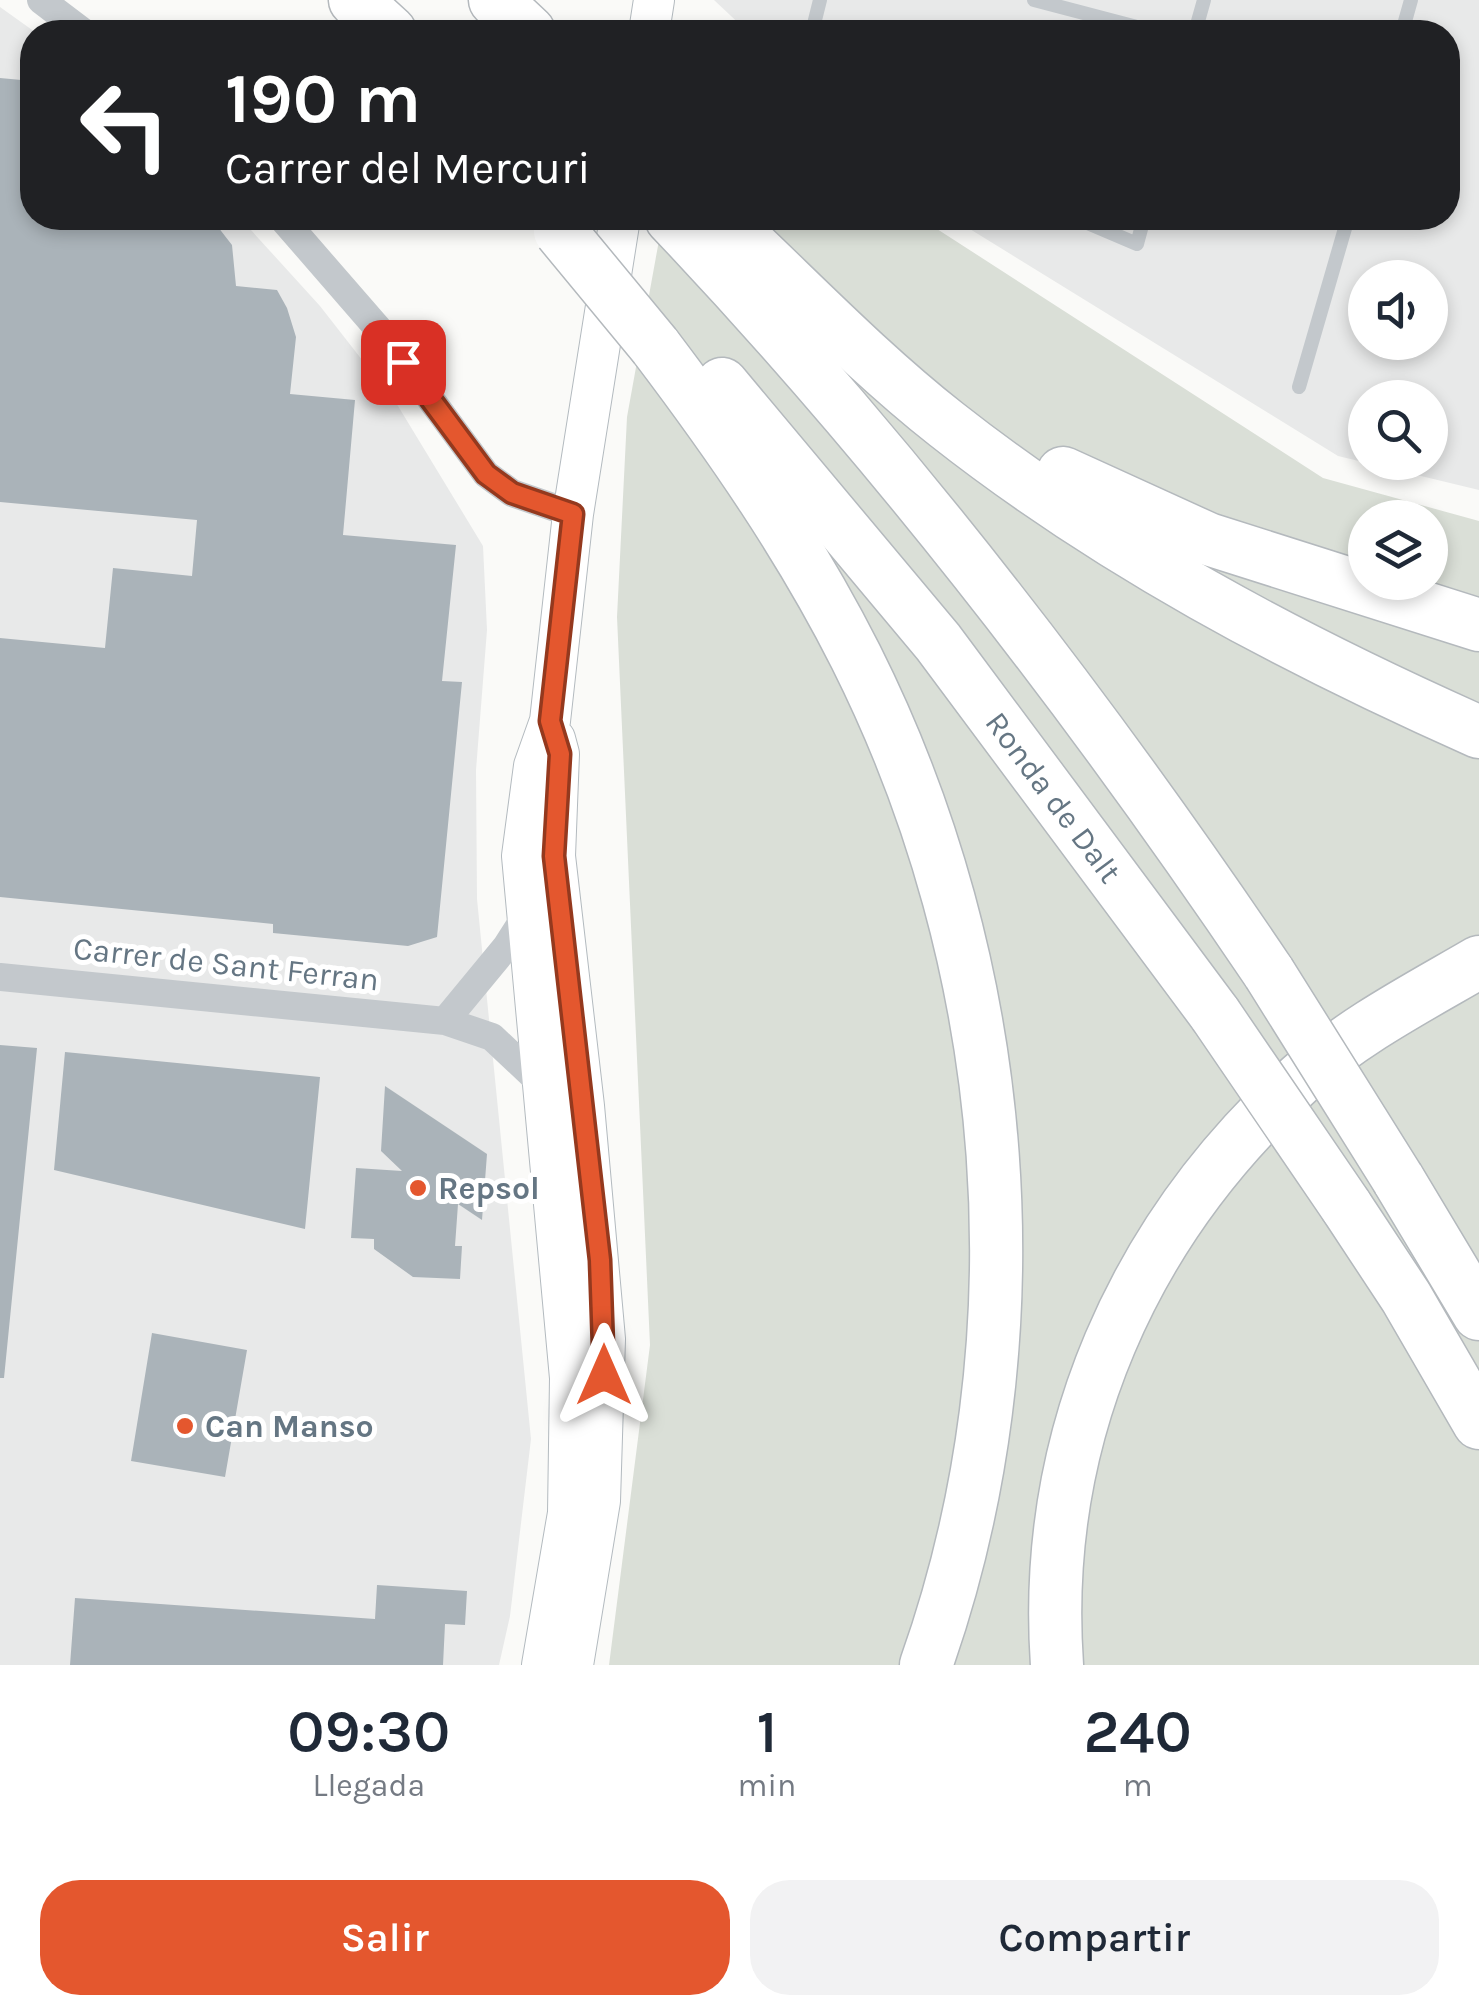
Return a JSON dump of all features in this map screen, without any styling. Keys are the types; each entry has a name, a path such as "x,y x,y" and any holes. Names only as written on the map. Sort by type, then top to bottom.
{"highway":[{"path":"355,0 377,20"},
{"path":"466,0 485,20"},
{"path":"495,0 516,20"},
{"name":"Ronda de Dalt","path":"567,230 658,330 796,469 938,642 1215,1014 1406,1296 1479,1422"},
{"path":"707,230 787,344 1010,614 1165,822 1269,973 1479,1314"},
{"path":"710,230 997,464 1166,574 1316,655 1479,732"},
{"path":"711,230 954,409 1080,482 1273,563 1479,625"},
{"path":"658,330 771,506 857,658 926,822 971,990 994,1162 993,1336 970,1508 926,1665"},
{"path":"1056,1665 1054,1592 1060,1519 1078,1432 1106,1349 1138,1281 1185,1203 1243,1135 1304,1076 1394,1011 1479,962"},
{"path":"1394,1011 1479,977"}],"street":[{"path":"41,0 67,20"},
{"path":"292,230 381,332 486,474 512,493 573,514"},
{"path":"542,1665 563,1553 570,1441 568,1343 522,856 524,818 534,766 550,721 573,514 618,230"},
{"path":"550,721 560,754 554,856 584,1106 604,1339 600,1501 573,1665"},
{"path":"445,1021 506,947 529,911 554,856"},
{"name":"Carrer de Sant Ferran","path":"0,977 445,1021 492,1038 546,1088"}],"lane":[{"path":"1034,0 1110,20"},
{"path":"1104,230 1136,244 1140,230"},
{"path":"1298,387 1344,230"}],"shaded area":[{"path":"714,0 1479,0 1479,490 1438,480 1448,480 1448,380 1348,380 1348,458 1338,456 971,230 1460,230 1460,20 735,20"},
{"path":"0,7 20,21 20,230 251,230 320,306 398,406 483,546 487,630 476,770 477,899 531,1439 510,1616 499,1665 0,1665"},
{"path":"661,230 939,230 1323,478 1403,500 1348,500 1348,600 1448,600 1448,512 1479,521 1479,1665 609,1665 650,1345 617,617 627,417"}],"building":[{"path":"0,78 20,80 20,230 220,230 232,245 236,286 277,290 287,308 296,337 290,394 355,400 343,535 456,545 442,681 462,682 437,937 408,946 273,933 273,924 0,897 0,638 105,648 113,568 192,576 197,520 0,502"},
{"path":"0,1045 37,1048 4,1378 0,1378"},
{"path":"65,1052 320,1077 305,1229 54,1170"},
{"path":"385,1086 487,1154 482,1220 458,1204 455,1246 462,1246 460,1279 413,1277 374,1249 374,1239 351,1238 356,1168 402,1171 381,1151"},
{"name":"Can Manso","path":"152,1333 247,1350 225,1477 131,1461"},
{"path":"377,1585 467,1591 465,1625 445,1624 443,1665 70,1665 75,1598 375,1619"}],"place":[{"name":"Repsol","path":"418,1188"},
{"name":"Can Manso","path":"185,1426"}],"route":[{"path":"403,362 486,474 512,493 573,514 550,721 560,754 554,856 600,1260 604,1375"}]}
